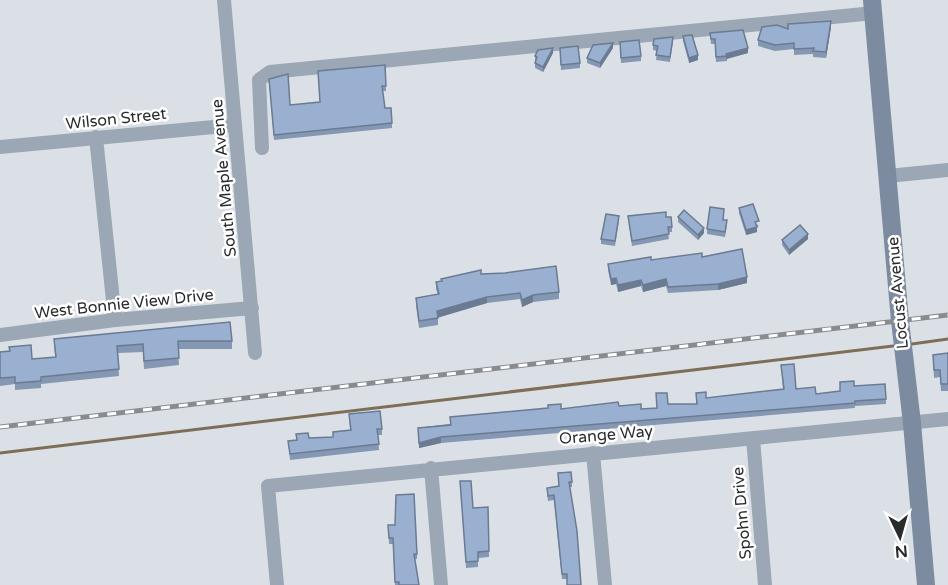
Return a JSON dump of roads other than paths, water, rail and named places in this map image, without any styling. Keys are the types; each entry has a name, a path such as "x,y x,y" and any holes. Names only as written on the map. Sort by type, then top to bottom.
{"street":[{"name":"South Maple Avenue","path":"224,0 255,353"},
{"path":"262,148 259,80 270,72 873,6"},
{"name":"Locust Avenue","path":"873,6 900,321 912,423 926,585"},
{"name":"Wilson Street","path":"0,147 235,125"},
{"path":"96,137 115,320"},
{"path":"888,176 948,171"},
{"name":"West Bonnie View Drive","path":"0,335 115,320 252,308"},
{"name":"Orange Way","path":"277,585 268,486 431,468 948,419"},
{"name":"Spohn Drive","path":"753,438 765,585"},
{"path":"594,453 605,585"},
{"path":"431,468 441,585"}],"waterway":[{"path":"912,344 948,339"},
{"path":"0,453 893,346"}],"railway":[{"path":"0,427 948,315"}]}
